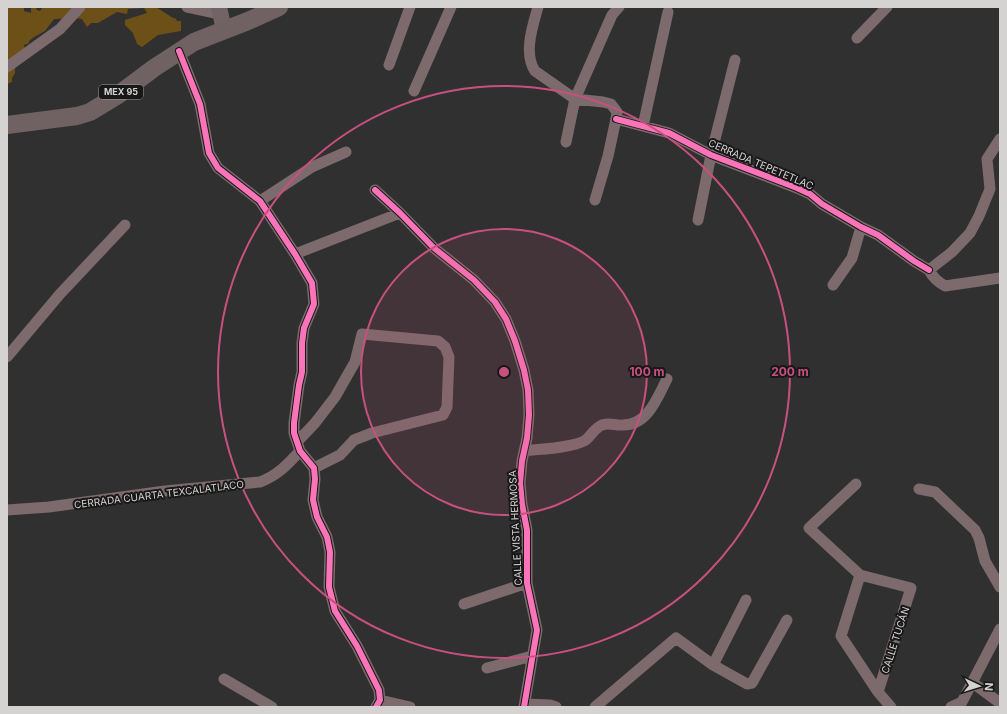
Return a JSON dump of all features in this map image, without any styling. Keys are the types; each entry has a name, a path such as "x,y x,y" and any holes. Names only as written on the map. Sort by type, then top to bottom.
{"main road":[{"name":"MEX 95","path":"7,125 77,116 90,112 113,98 194,42 221,17 248,21 279,7"}],"street":[{"path":"7,67 60,29 80,7"},
{"path":"187,7 221,17"},
{"path":"389,65 410,7"},
{"path":"414,91 451,7"},
{"path":"538,7 529,44 532,67 535,71 575,100 611,104 617,112 595,200"},
{"path":"566,142 575,100 612,15 619,7"},
{"path":"857,38 887,7"},
{"path":"643,126 668,12"},
{"path":"179,51 200,104 209,153 218,168 260,201 312,283 314,304 304,328 302,343 302,372 294,423 294,433 298,446 314,468 315,479 313,500 317,517 327,537 330,552 329,586 335,611 357,646 379,690 378,704 410,707"},
{"path":"698,220 711,155 736,60"},
{"name":"CERRADA TEPETETLAC","path":"616,119 670,133 711,155 810,194 822,204 861,227 878,235 914,261 930,270 938,282 945,286 1000,278"},
{"path":"930,270 952,252 970,234 990,189 987,159 1000,139"},
{"path":"260,201 312,167 346,152"},
{"name":"CALLE VISTA HERMOSA","path":"375,190 434,248 474,280 495,302 506,319 524,370 528,390 529,415 520,483 527,530 527,583 537,630 525,706"},
{"path":"295,254 400,213"},
{"path":"7,357 60,294 126,225"},
{"path":"833,285 852,258 861,227"},
{"name":"CERRADA CUARTA TEXCALATLACO","path":"7,510 49,507 165,491 260,482 271,478 281,470 314,423 335,397 355,362 362,334 438,341 445,347 449,357 447,407 443,415 372,433 354,440 340,455 314,468"},
{"path":"524,452 577,444 586,440 595,429 604,424 624,426 639,422 650,411 667,379"},
{"path":"856,484 809,528 860,574 841,636 878,692 891,707"},
{"path":"919,489 935,492 975,530 986,562 1000,587"},
{"name":"CALLE TUCÁN","path":"860,574 911,588 878,692"},
{"path":"464,604 527,583"},
{"path":"713,665 746,600"},
{"path":"595,707 676,638 713,665 746,684 752,683 787,620"},
{"path":"951,707 962,702 1000,629"},
{"path":"487,668 532,656"},
{"path":"224,679 272,707"},
{"path":"973,683 1000,703"},
{"path":"525,706 550,705 556,707"}],"shaded area":[{"path":"9,7 24,7 24,11 31,13 31,7 36,7 37,10 40,11 43,7 156,7 175,18 177,21 181,21 181,31 158,35 142,47 137,44 133,33 125,25 125,20 147,13 144,8 128,9 127,14 117,12 98,23 91,23 87,27 82,19 54,19 45,31 24,45 25,49 15,63 15,73 12,78 12,82 7,84 7,11"}],"cycle path":[{"path":"179,51 200,104 209,153 218,168 260,201 312,283 314,304 304,328 302,343 302,372 294,423 294,433 300,451 314,468 315,479 313,500 317,517 327,537 330,552 329,587 335,611 357,646 379,690 380,700 376,707"},
{"path":"616,119 669,133 711,155 810,194 822,204 861,227 878,235 929,270"},
{"path":"375,190 434,248 474,280 495,302 506,319 524,370 528,390 529,415 520,483 527,530 527,583 537,630 524,707"}]}
